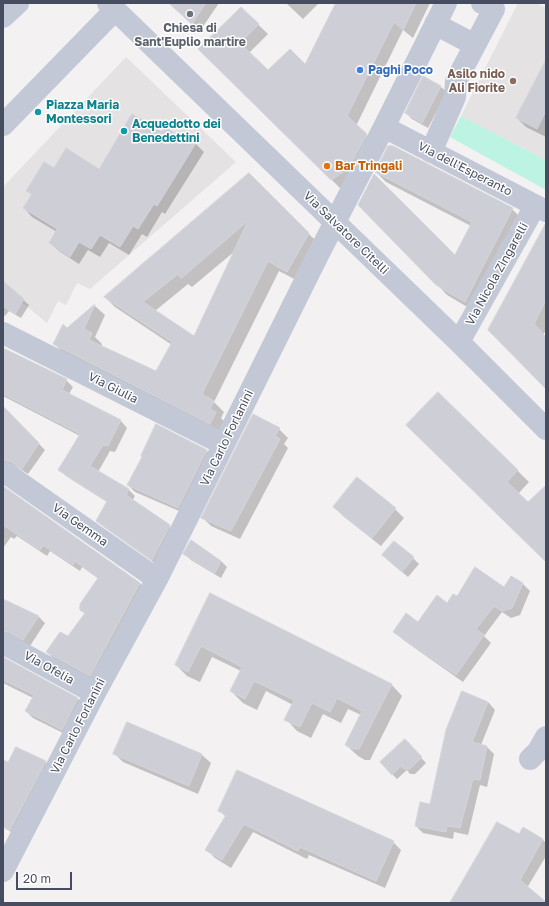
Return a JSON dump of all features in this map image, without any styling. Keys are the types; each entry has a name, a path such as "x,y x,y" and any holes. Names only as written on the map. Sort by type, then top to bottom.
{"street":[{"path":"3,17 18,3"},
{"name":"Via Carlo Forlanini","path":"3,871 95,693 157,579 446,3"},
{"path":"431,152 455,97 456,81 494,10 482,3"},
{"path":"3,125 112,7"},
{"name":"Via Salvatore Citelli","path":"112,7 459,342 546,429"},
{"path":"435,24 475,45"},
{"name":"Via dell'Esperanto","path":"384,127 540,208"},
{"name":"Via Nicola Zingarelli","path":"459,342 540,208"},
{"name":"Via Giulia","path":"3,333 224,444"},
{"name":"Via Gemma","path":"3,471 157,579"},
{"name":"Via Ofelia","path":"3,642 95,693"},
{"path":"530,759 538,751 546,737"}],"shaded area":[{"name":"Asilo nido Ali Fiorite","path":"518,3 536,3 546,8 546,160 461,116"},
{"path":"126,57 236,162 90,289 77,283 66,305 58,301 47,323 24,304 10,299 3,307 3,187"}],"green space":[{"path":"461,116 546,160 546,190 450,137"}],"building":[{"name":"Chiesa di Sant'Euplio martire","path":"169,3 206,3 192,24"},
{"path":"336,3 416,3 403,30 394,22 347,116 367,134 348,169 331,180 198,49 241,7 259,24 240,43 268,70 290,49 305,64"},
{"path":"546,60 546,111 537,129 516,118"},
{"path":"423,76 441,86 422,123 405,113"},
{"path":"132,114 162,132 165,127 179,136 181,134 196,143 157,206 154,204 138,229 133,226 120,247 100,235 91,249 79,242 70,257 49,243 57,229 23,208 32,194 26,191 44,162 54,168 66,148 99,169"},
{"path":"388,146 393,146 513,208 465,302 436,285 358,205 374,174 455,255 472,222 375,172"},
{"path":"249,173 309,233 287,272 268,261 202,394 214,401 210,409 216,412 210,424 53,344 63,324 67,328 95,304 84,329 92,333 89,340 156,371 172,342 104,297","holes":["248,221 194,336 143,302 178,274 181,278"]},
{"path":"546,223 546,300 534,324 546,337 546,389 488,330"},
{"path":"3,281 24,299 15,314 3,306"},
{"path":"3,348 67,379 62,390 121,420 108,446 103,445 90,466 129,489 126,495 170,525 152,560 96,521 107,501 58,470 80,434 3,394"},
{"path":"438,392 518,470 507,482 528,502 546,485 546,562 406,425"},
{"path":"3,406 39,443 22,469 10,461 3,459"},
{"path":"253,414 280,428 275,436 280,439 231,531 201,518"},
{"path":"156,424 207,450 178,508 127,485 142,457 141,456"},
{"path":"357,477 396,508 372,538 333,507"},
{"path":"3,486 140,583 90,676 46,652 60,632 68,636 85,613 80,610 80,604 98,578 75,561 73,565 43,545 40,550 3,525"},
{"path":"191,540 221,561 215,573 183,554"},
{"path":"394,541 414,557 402,572 382,555"},
{"path":"475,567 504,587 511,576 523,583 512,608 502,611 494,606 476,629 484,635 456,675 393,632 406,613 418,622 437,595 447,603 453,594 457,596"},
{"path":"210,593 392,684 359,749 353,749 345,745 362,711 337,698 330,712 312,703 300,727 284,720 294,700 254,681 245,699 230,691 242,667 201,646 188,672 175,665"},
{"path":"3,599 39,616 23,640 9,632 3,631"},
{"path":"3,657 78,698 62,730 25,711 34,695 3,680"},
{"path":"462,691 488,702 472,742 487,746 480,780 473,779 460,828 447,826 446,832 415,826 420,802 430,804 446,730"},
{"path":"127,722 202,754 189,786 113,754"},
{"path":"405,739 422,757 410,769 404,769 401,766 392,775 380,762"},
{"path":"16,747 46,761 10,830 3,826 3,760 8,762"},
{"path":"237,770 394,841 376,881 300,847 298,851 244,824 222,860 205,850 226,815 218,811"},
{"path":"497,822 519,834 523,827 543,839 520,880 546,903 450,903"}],"place":[{"name":"Chiesa di Sant'Euplio martire","path":"190,14"},
{"name":"Paghi Poco","path":"360,70"},
{"name":"Asilo nido Ali Fiorite","path":"513,81"},
{"name":"Piazza Maria Montessori","path":"38,112"},
{"name":"Acquedotto dei Benedettini","path":"124,131"},
{"name":"Bar Tringali","path":"327,166"}]}
